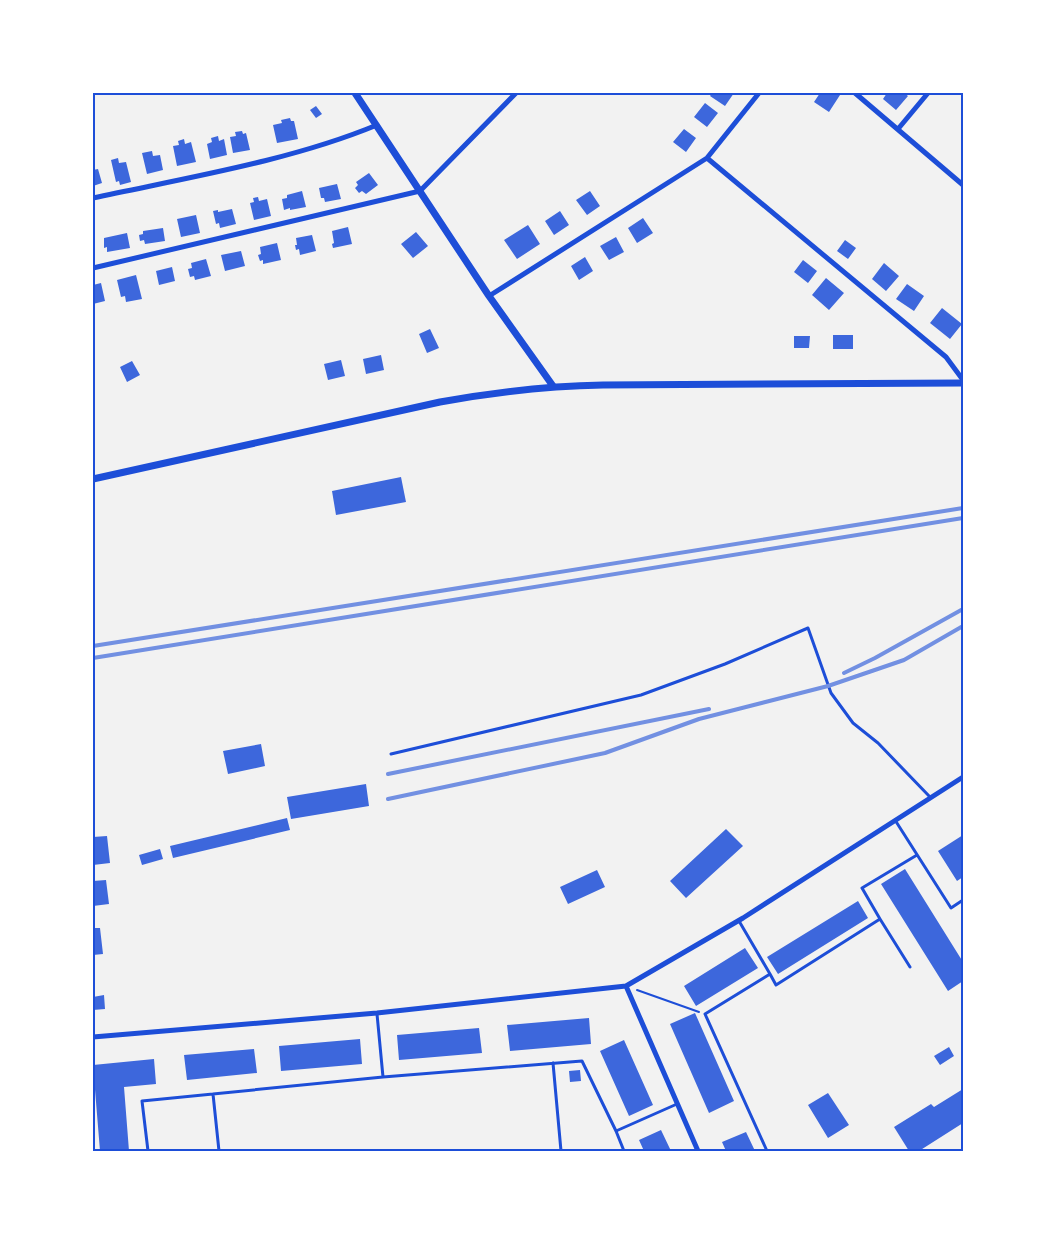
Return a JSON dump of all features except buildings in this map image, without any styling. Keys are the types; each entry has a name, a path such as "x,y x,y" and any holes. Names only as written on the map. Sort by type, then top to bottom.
{"street":[{"path":"355,93 489,296 553,386"},
{"path":"93,268 420,191 516,93"},
{"path":"489,296 707,158 759,93"},
{"path":"855,93 963,185"},
{"path":"898,129 928,93"},
{"path":"93,198 339,141 377,125"},
{"path":"707,158 946,357 963,381"},
{"path":"93,479 497,391 553,386 963,381"},
{"path":"93,1037 377,1013 626,986 739,921 963,777"},
{"path":"626,986 698,1151"}],"lane":[{"path":"391,754 641,695 725,664 808,628 831,693 853,723 878,743 930,797"},
{"path":"895,820 951,908 963,900"},
{"path":"910,967 862,888 917,855"},
{"path":"739,921 776,985 880,920"},
{"path":"767,1151 705,1014 770,974"},
{"path":"377,1013 383,1077"},
{"path":"148,1151 142,1101 383,1077 582,1061 624,1151"},
{"path":"553,1063 561,1151"},
{"path":"213,1094 219,1151"},
{"path":"616,1131 677,1104"}],"path":[{"path":"626,986 705,1014"}],"railway":[{"path":"93,646 963,508"},
{"path":"93,658 963,518"},
{"path":"844,673 963,609"},
{"path":"388,799 605,753 699,719 828,686 904,660 963,626"},
{"path":"388,774 709,709"}]}
